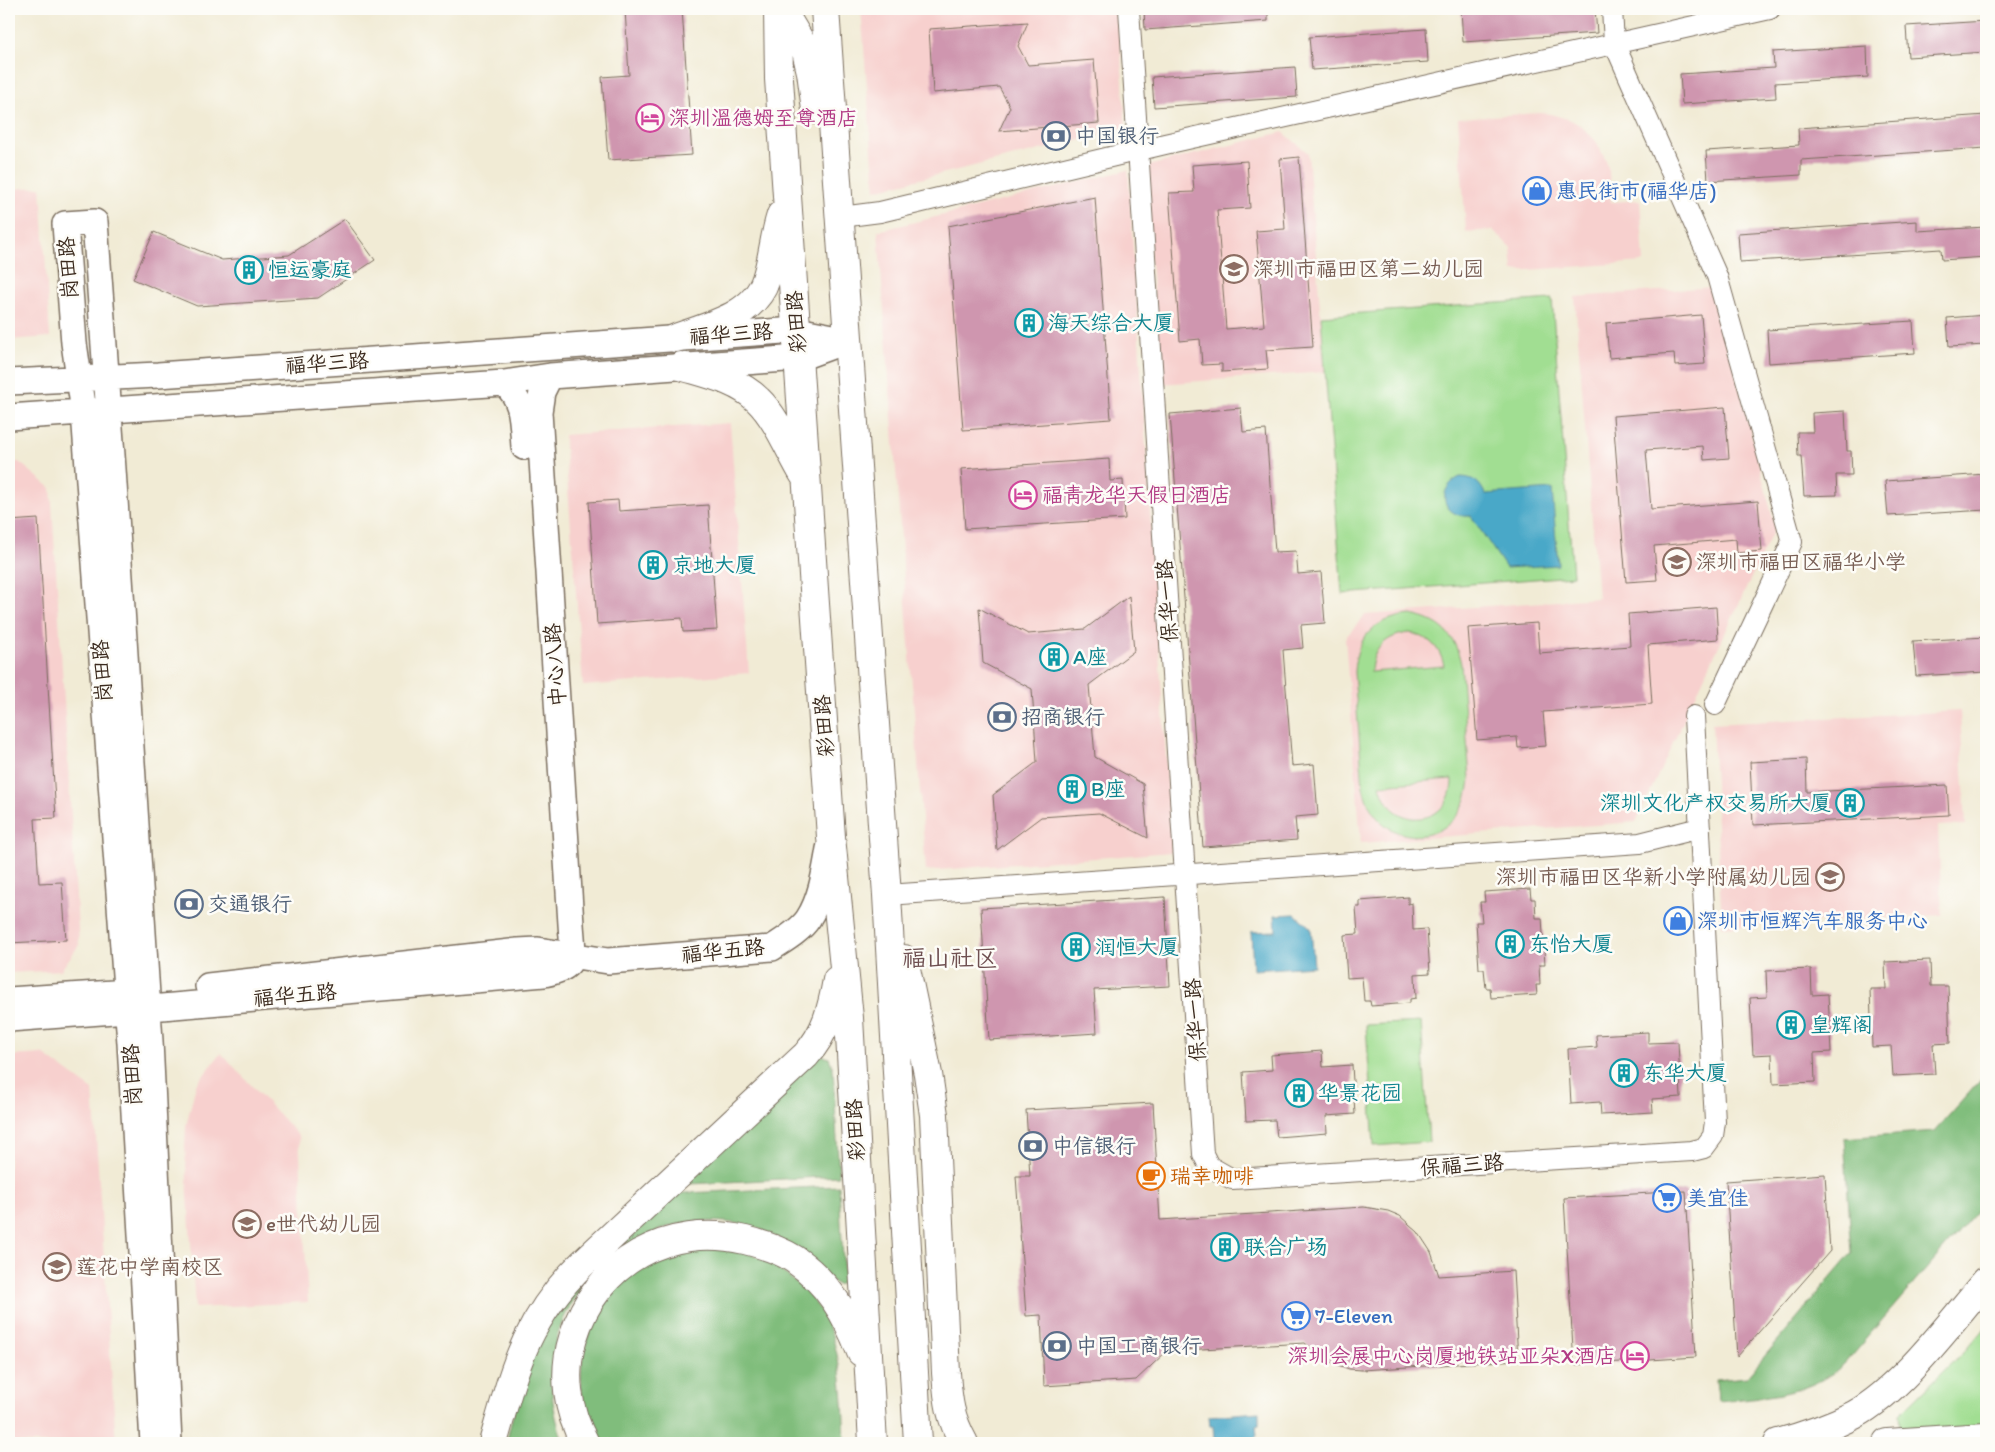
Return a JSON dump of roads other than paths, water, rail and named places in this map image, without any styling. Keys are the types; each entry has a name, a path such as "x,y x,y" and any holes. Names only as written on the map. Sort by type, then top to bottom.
{"main road":[{"path":"759,9 779,79"},
{"path":"780,9 806,51 823,148 839,188"},
{"name":"彩田路","path":"780,9 779,79 831,837 849,1018 873,1443"},
{"path":"826,9 887,895 918,1443"},
{"path":"676,338 735,315 758,293 766,281 776,229 788,195"},
{"path":"681,366 719,377 758,400 773,419 807,481"},
{"path":"887,895 907,970 934,1114 948,1402 954,1425 964,1443"},
{"path":"493,1443 513,1372 524,1345 548,1302 561,1285 582,1264 818,1042 829,1018 842,948"},
{"path":"585,1443 578,1430 569,1403 567,1373 569,1350 578,1321 593,1293 609,1275 635,1255 664,1242 697,1235 728,1236 762,1244 793,1258 815,1276 833,1297 849,1322 869,1372"},
{"path":"1778,1443 1828,1427 1856,1414 1880,1396 1900,1379 1986,1281"},
{"path":"1887,1443 1986,1437"}],"street":[{"name":"保华一路","path":"1129,9 1203,1154 1209,1166 1232,1179"},
{"path":"1612,9 1614,43 1717,276 1792,542 1715,704"},
{"path":"841,218 880,212 1138,151 1770,9"},
{"name":"岗田路","path":"153,1443 136,1000 108,411 95,222 65,224 78,379 84,412 136,1000 169,1443"},
{"name":"福华三路","path":"9,382 106,378 797,330 848,340"},
{"name":"福华三路","path":"9,417 504,383 550,376 799,358 848,340"},
{"name":"中心八路","path":"550,376 542,392 539,412 573,956"},
{"name":"中心八路","path":"504,383 518,399 522,413 555,925 547,945 538,950"},
{"path":"887,895 1640,843 1700,828 1694,716"},
{"name":"保福三路","path":"1232,1179 1692,1151 1704,1148 1713,1136 1716,1122 1700,828"},
{"name":"福华五路","path":"9,1019 136,1000 538,950 608,961 772,948 808,920 824,877 831,837"},
{"name":"福华五路","path":"9,1000 136,1000 544,974 560,971 569,965 573,956"}],"water":[{"path":"1460,477 1476,481 1485,494 1552,489 1558,565 1506,568 1471,516 1461,516 1448,508 1445,502 1447,489 1452,482"},
{"path":"1295,914 1311,928 1314,966 1253,970 1251,932 1276,931 1275,915"},
{"path":"1259,1412 1259,1424 1256,1425 1257,1436 1252,1439 1236,1444 1214,1439 1213,1426 1210,1426 1209,1416"}],"place":[{"name":"深圳温德姆至尊酒店","path":"650,118"},
{"name":"中国银行","path":"1056,136"},
{"name":"惠民街市(福华店)","path":"1537,191"},
{"name":"深圳市福田区第二幼儿园","path":"1234,269"},
{"name":"恒运豪庭","path":"249,270"},
{"name":"海天综合大厦","path":"1029,323"},
{"name":"福青龙华天假日酒店","path":"1023,495"},
{"name":"深圳市福田区福华小学","path":"1677,562"},
{"name":"京地大厦","path":"653,565"},
{"name":"A座","path":"1054,657"},
{"name":"招商银行","path":"1002,717"},
{"name":"B座","path":"1072,789"},
{"name":"深圳文化产权交易所大厦","path":"1850,803"},
{"name":"深圳市福田区华新小学附属幼儿园","path":"1830,877"},
{"name":"交通银行","path":"189,904"},
{"name":"深圳市恒辉汽车服务中心","path":"1678,921"},
{"name":"东怡大厦","path":"1510,944"},
{"name":"润恒大厦","path":"1076,947"},
{"name":"皇辉阁","path":"1791,1025"},
{"name":"东华大厦","path":"1624,1073"},
{"name":"华景花园","path":"1299,1093"},
{"name":"中信银行","path":"1033,1146"},
{"name":"瑞幸咖啡","path":"1151,1176"},
{"name":"美宜佳","path":"1667,1198"},
{"name":"e世代幼儿园","path":"247,1224"},
{"name":"联合广场","path":"1225,1247"},
{"name":"莲花中学南校区","path":"57,1267"},
{"name":"7-Eleven","path":"1296,1316"},
{"name":"中国工商银行","path":"1057,1346"},
{"name":"深圳会展中心岗厦地铁站亚朵X酒店","path":"1635,1356"}],"district":[{"name":"福山社区","path":"950,958"}]}
